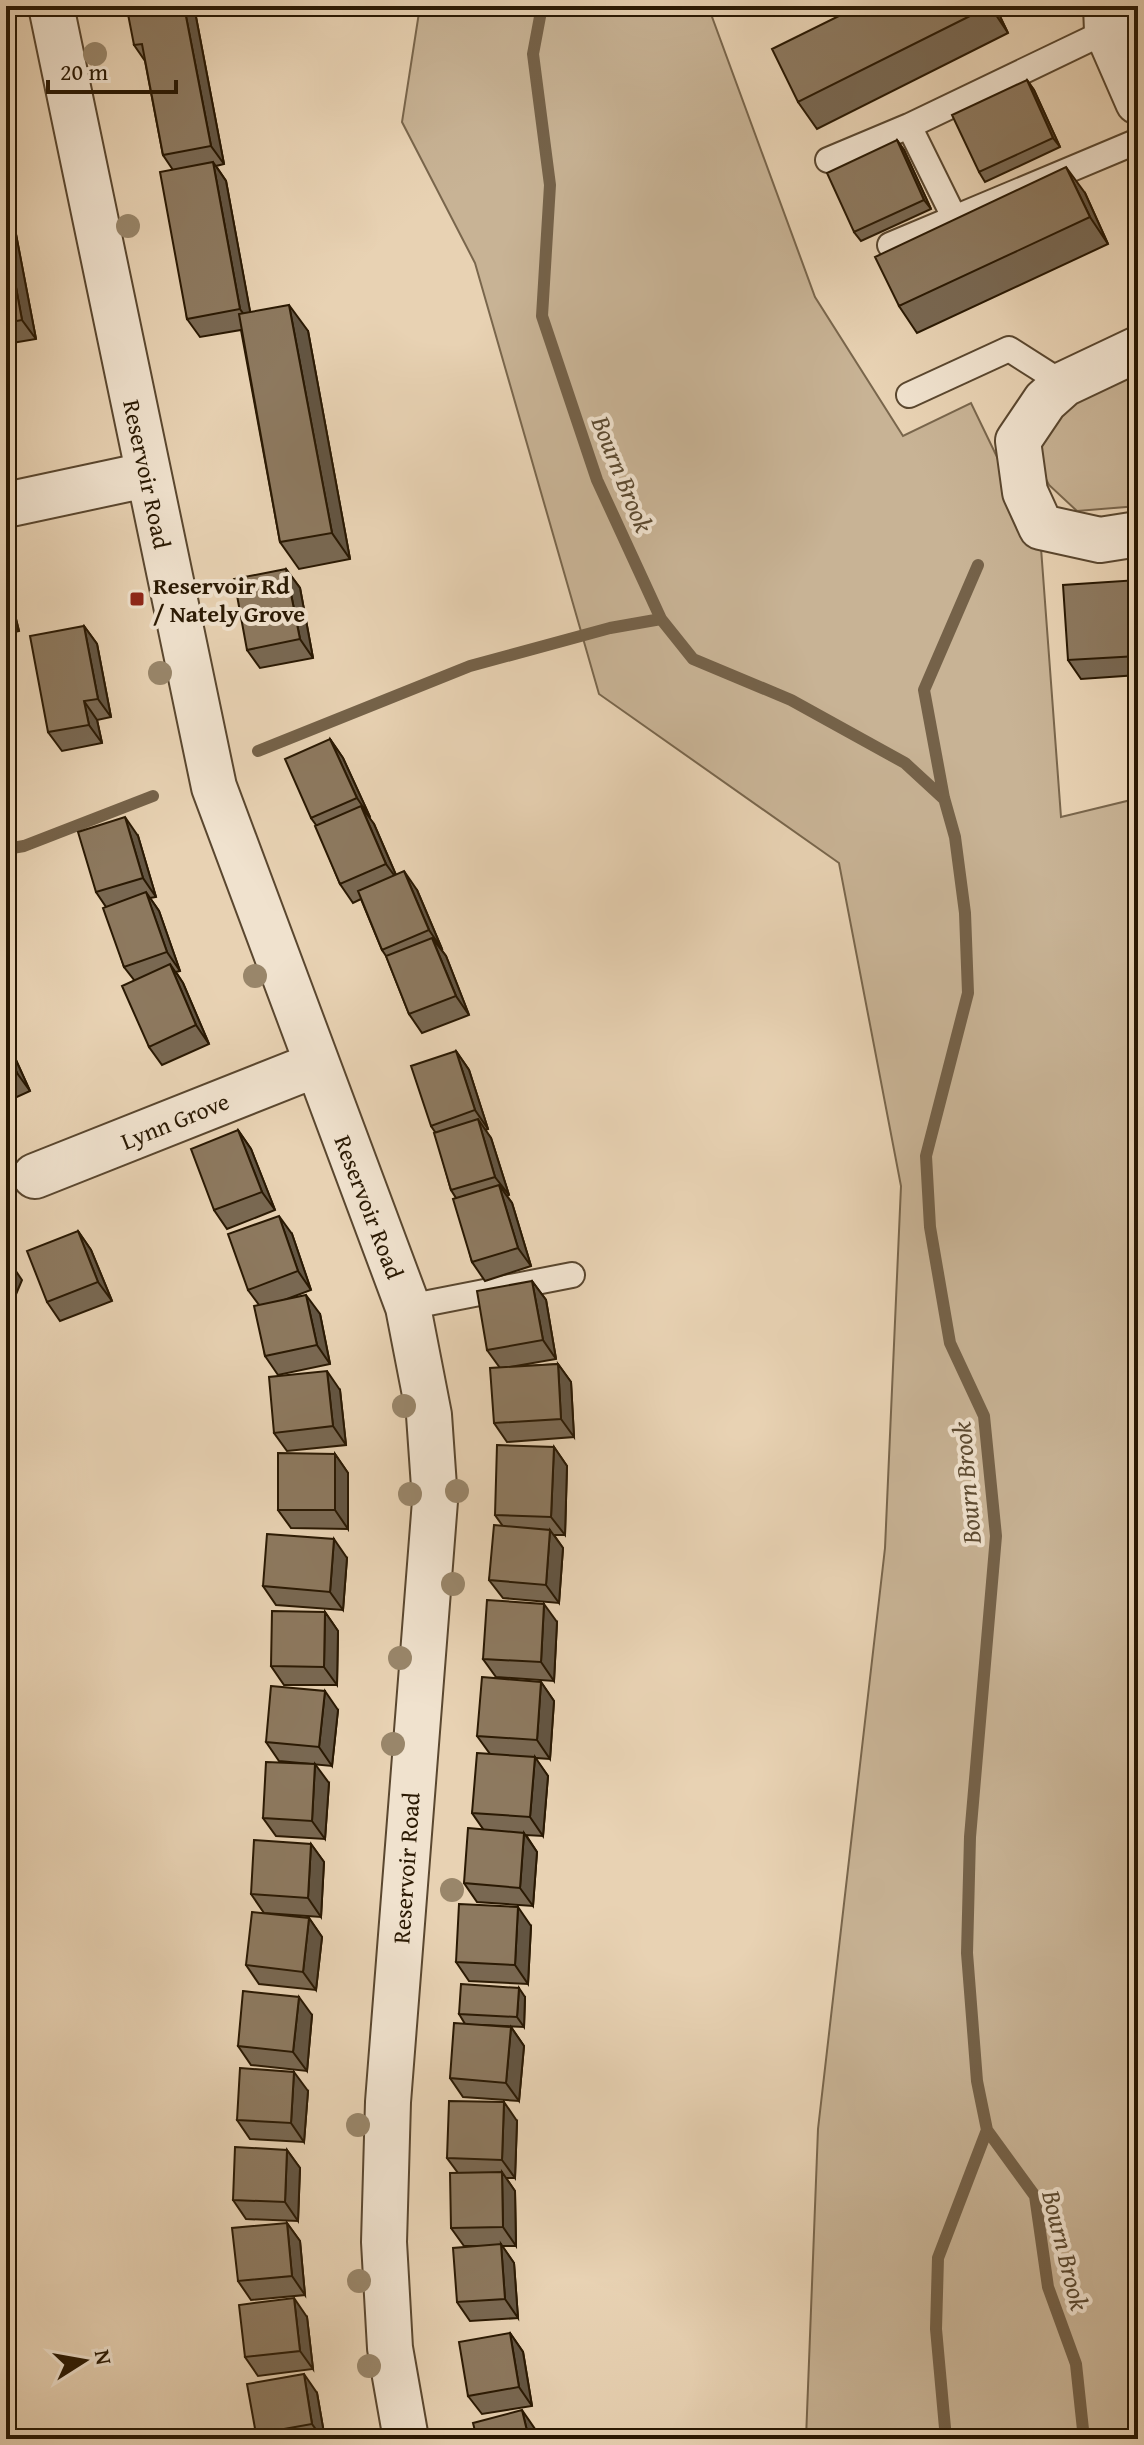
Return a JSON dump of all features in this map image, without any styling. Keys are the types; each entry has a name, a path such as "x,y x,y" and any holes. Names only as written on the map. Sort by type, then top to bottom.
{"street":[{"name":"Reservoir Road","path":"51,6 146,475 214,787 315,1065 408,1307 429,1415 435,1501 388,2102 384,2227 390,2348 406,2439"},
{"path":"1117,35 1138,102"},
{"path":"1138,349 1064,384 1045,401 1018,441 1025,492 1041,527 1100,540 1138,534"},
{"path":"6,505 146,475"},
{"name":"Lynn Grove","path":"35,1176 315,1065"}],"lane":[{"path":"828,160 1117,35"},
{"path":"909,126 954,217"},
{"path":"890,245 1138,141"},
{"path":"909,395 1009,349 1064,384"},
{"path":"408,1307 572,1275"}],"shaded area":[{"path":"420,6 708,6 815,297 903,436 971,403 1041,548 1061,817 1131,800 1138,815 1138,2439 806,2439 818,2129 885,1548 901,1186 839,863 599,694 475,263 402,122"},
{"path":"1138,374 1138,506 1077,511 1049,485 1035,458 1041,428 1070,403"}],"building":[{"path":"184,6 211,146 163,155 142,44 134,45 127,9"},
{"path":"859,6 990,6 798,102 772,49"},
{"path":"1027,80 1053,138 979,172 952,115"},
{"path":"897,140 924,200 854,232 827,173"},
{"path":"213,162 240,309 187,319 160,172"},
{"path":"1066,167 1090,217 899,306 875,257"},
{"path":"6,233 22,320 6,323"},
{"path":"289,305 332,533 280,542 239,314"},
{"path":"286,569 300,639 247,650 234,579"},
{"path":"1138,580 1138,656 1068,660 1063,585"},
{"path":"84,626 98,699 84,701 89,725 48,732 30,636"},
{"path":"330,739 357,798 311,818 285,759"},
{"path":"361,806 386,864 340,884 315,826"},
{"path":"125,817 143,878 96,892 78,832"},
{"path":"404,871 429,930 382,950 358,891"},
{"path":"146,892 167,952 124,967 103,908"},
{"path":"432,938 456,996 409,1014 386,956"},
{"path":"170,964 196,1025 149,1047 122,986"},
{"path":"6,1049 17,1073 6,1077"},
{"path":"456,1051 475,1110 431,1126 411,1066"},
{"path":"478,1119 495,1177 451,1190 434,1133"},
{"path":"238,1130 262,1192 214,1210 191,1149"},
{"path":"499,1185 518,1248 472,1262 453,1199"},
{"path":"279,1216 298,1271 248,1290 228,1234"},
{"path":"78,1231 98,1282 47,1302 27,1251"},
{"path":"532,1281 543,1340 487,1350 477,1291"},
{"path":"306,1295 317,1345 265,1356 254,1306"},
{"path":"558,1364 561,1419 494,1423 490,1368"},
{"path":"327,1371 333,1426 274,1433 269,1377"},
{"path":"497,1445 554,1447 551,1517 495,1515"},
{"path":"278,1453 335,1454 335,1510 278,1510"},
{"path":"494,1525 550,1530 546,1585 489,1580"},
{"path":"267,1534 334,1539 330,1592 263,1586"},
{"path":"487,1600 544,1604 541,1662 483,1659"},
{"path":"272,1611 325,1612 324,1667 271,1666"},
{"path":"482,1677 541,1682 537,1740 477,1736"},
{"path":"271,1686 325,1691 319,1747 266,1742"},
{"path":"477,1753 535,1757 530,1817 472,1813"},
{"path":"266,1762 315,1764 312,1821 263,1818"},
{"path":"468,1828 524,1833 520,1888 464,1883"},
{"path":"254,1840 311,1844 308,1898 251,1894"},
{"path":"459,1904 518,1907 515,1965 456,1962"},
{"path":"252,1912 309,1918 303,1972 246,1965"},
{"path":"461,1984 519,1988 517,2017 459,2014"},
{"path":"243,1991 299,1997 293,2052 238,2046"},
{"path":"454,2023 511,2027 506,2083 450,2078"},
{"path":"240,2068 294,2072 291,2123 237,2120"},
{"path":"449,2101 504,2102 502,2160 447,2158"},
{"path":"235,2147 287,2150 285,2202 233,2200"},
{"path":"502,2172 503,2227 451,2228 450,2173"},
{"path":"287,2223 292,2276 238,2281 232,2228"},
{"path":"501,2244 505,2299 457,2302 453,2248"},
{"path":"294,2298 300,2351 245,2357 239,2305"},
{"path":"510,2333 519,2387 468,2396 459,2342"},
{"path":"304,2374 312,2424 256,2434 247,2384"},
{"path":"522,2410 529,2439 477,2439 473,2423"}],"waterway":[{"name":"Bourn Brook","path":"542,6 533,54 550,185 542,316 597,480 661,619 693,659 791,700 905,763 943,798"},
{"name":"Bourn Brook","path":"978,565 924,690 944,798 955,837 965,913 968,993 926,1156 930,1227 950,1343 984,1416 996,1536 970,1837 967,1953 977,2081 987,2130 1035,2196 1048,2287 1076,2364 1084,2439"},
{"path":"258,751 470,666 610,628 661,619"},
{"path":"6,849 24,846 153,796"},
{"name":"Bourn Brook","path":"946,2439 936,2329 938,2258 987,2130"}],"place":[{"name":"Reservoir Rd / Nately Grove","path":"137,599"}]}
